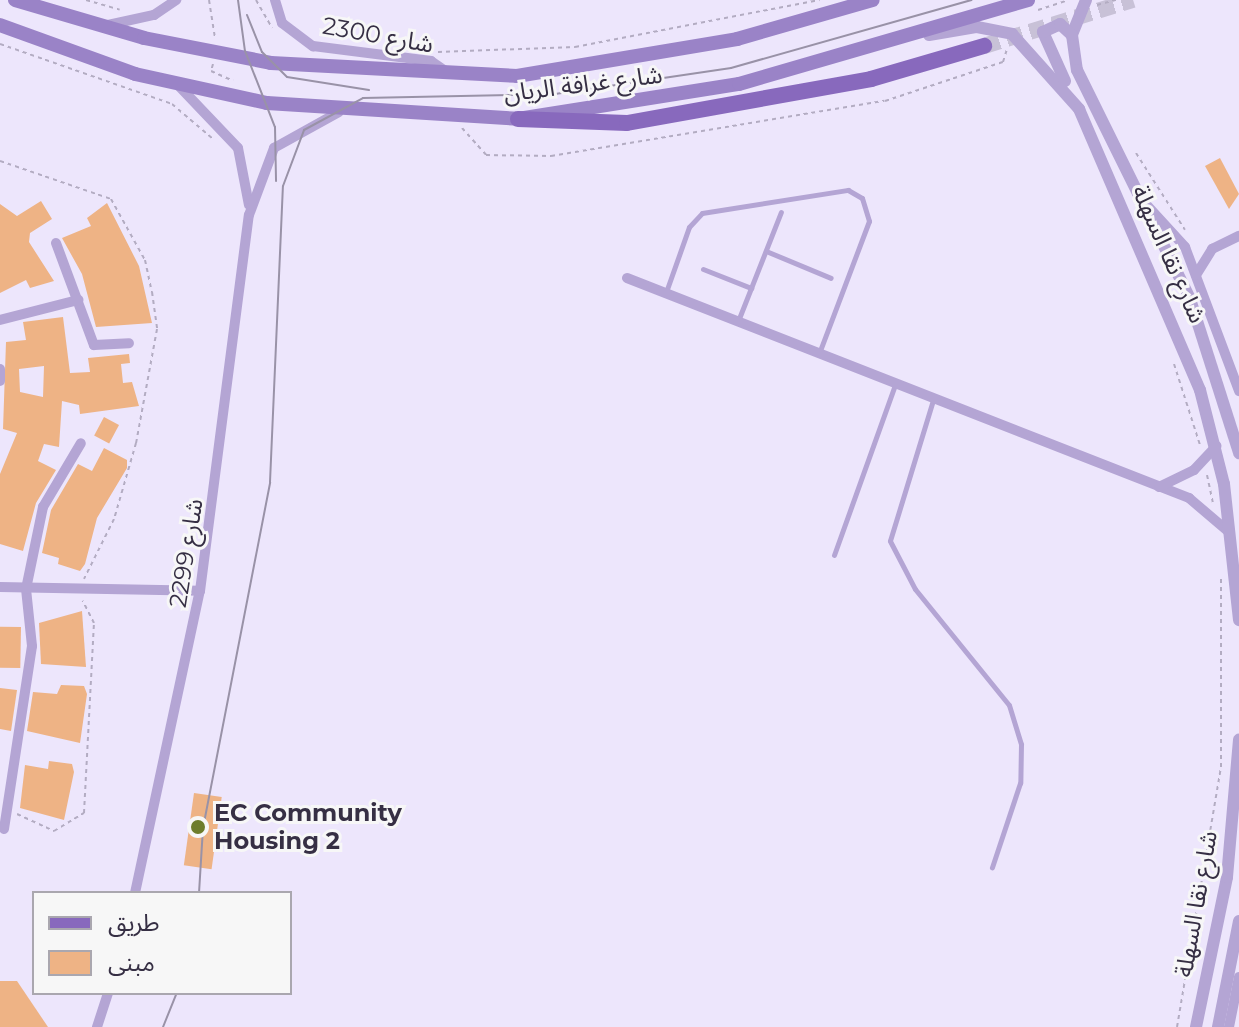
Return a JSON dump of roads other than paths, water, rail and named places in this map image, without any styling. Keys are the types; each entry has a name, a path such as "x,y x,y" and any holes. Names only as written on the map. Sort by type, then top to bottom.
{"main road":[{"name":"شارع غرافة الريان","path":"15,0 101,27 271,63 517,76 641,58 873,0"},
{"name":"شارع غرافة الريان","path":"0,25 178,85 339,112 518,119 739,84 912,38 1028,0"},
{"path":"518,119 627,123 670,117 871,79 984,46"}],"street":[{"path":"101,27 154,15 176,0"},
{"name":"شارع 2300","path":"275,0 282,23 313,46 431,61 449,73"},
{"path":"1079,109 1043,37 1053,24 1072,35 1086,0"},
{"name":"شارع نقا السهلة","path":"912,38 977,27 1012,34 1079,109 1169,304 1216,446 1231,534 1239,620"},
{"name":"شارع نقا السهلة","path":"1072,35 1085,91 1190,299 1239,453"},
{"name":"شارع 2299","path":"178,85 238,148 249,215"},
{"name":"شارع 2299","path":"135,891 200,591 249,215 274,148 339,112"},
{"name":"شارع نقا السهلة","path":"1141,199 1185,247 1239,391"},
{"path":"1185,247 1212,249 1239,236"},
{"path":"56,243 94,345 129,343"},
{"path":"1196,275 1212,249"},
{"path":"627,278 1157,487 1216,517 1231,534"},
{"path":"0,320 78,300"},
{"path":"0,369 0,381"},
{"path":"4,829 32,646 26,589 43,507 81,443"},
{"path":"1157,487 1204,461 1216,446"},
{"path":"0,587 200,591"},
{"name":"شارع نقا السهلة","path":"1196,1027 1227,877 1239,740"},
{"name":"شارع نقا السهلة","path":"1218,1027 1239,921"},
{"path":"1229,1027 1239,977"},
{"path":"97,1027 107,995"}],"lane":[{"path":"666,293 689,227 702,213 848,190 866,205 869,221 819,354"},
{"path":"738,322 781,212"},
{"path":"766,251 831,278"},
{"path":"703,269 751,288"},
{"path":"834,555 895,384"},
{"path":"933,399 890,541 933,613 1009,705 1021,744 1020,783 992,867"}],"tunnel":[{"path":"984,46 1133,0"}],"tram line":[{"path":"238,0 245,51 275,127 276,181"},
{"path":"199,891 203,828 270,482 283,186 304,130 363,98 555,94 731,68 972,0"},
{"path":"247,15 262,52 287,77 369,90"},
{"path":"163,1027 176,995"}],"place":[{"name":"EC Community Housing 2","path":"198,827"}]}
